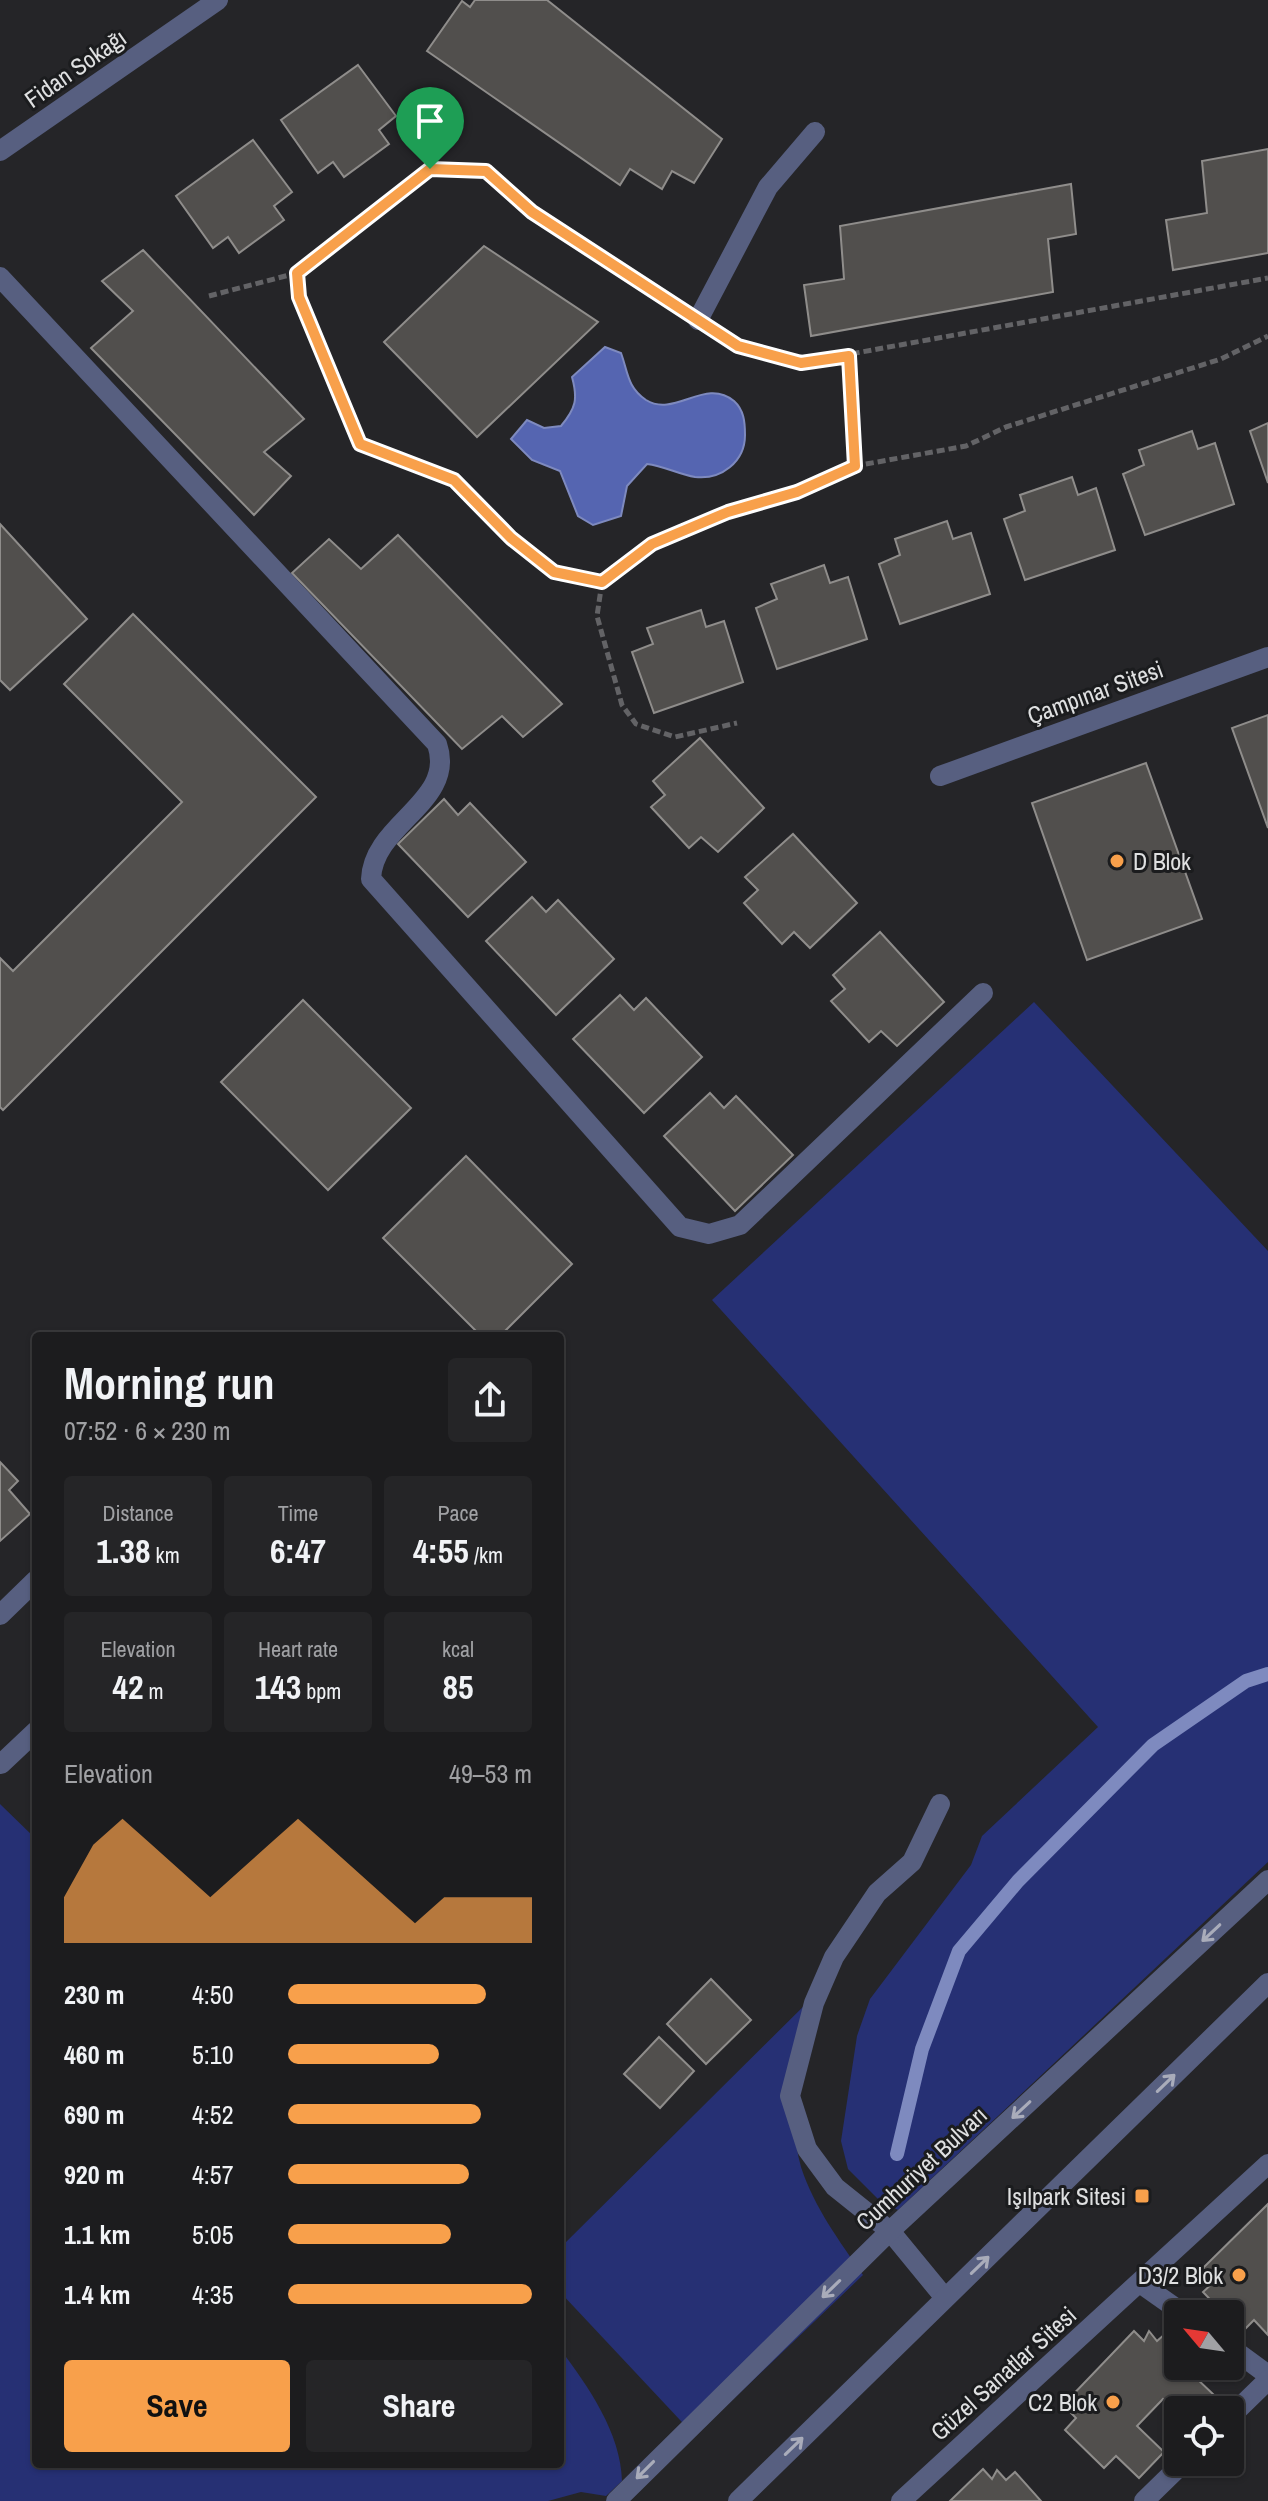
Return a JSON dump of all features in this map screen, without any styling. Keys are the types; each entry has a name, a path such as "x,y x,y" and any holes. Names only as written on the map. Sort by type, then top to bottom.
{"street":[{"name":"Fidan Sokağı","path":"0,151 218,0"},
{"path":"698,320 768,187 815,132"},
{"path":"0,277 437,744 442,767 434,788 378,848 371,879 680,1227 709,1234 740,1225 983,993"},
{"name":"Çampınar Sitesi","path":"940,776 1268,657"},
{"path":"0,1615 32,1584"},
{"path":"1,1764 32,1735"},
{"path":"940,1804 912,1862 877,1893 834,1957 814,2003 790,2096 807,2149 835,2187 890,2231 945,2298"},
{"name":"Cumhuriyet Bulvarı","path":"616,2501 890,2231 1268,1880"},
{"path":"738,2501 1268,1983"},
{"name":"Güzel Sanatlar Sitesi","path":"901,2501 1268,2164"},
{"path":"1140,2283 1164,2300"},
{"path":"1244,2358 1268,2377 1244,2402"},
{"path":"1144,2501 1170,2476"}],"path":[{"path":"209,296 297,273 430,169 486,171 532,212 738,346 801,363 1268,278"},
{"path":"297,273 299,297 360,444 454,480 511,538 554,572 602,582"},
{"path":"737,723 675,737 636,724 622,705 597,616 602,582 652,544 728,512 797,492 855,466 966,446 1006,427 1221,359 1268,336"},
{"path":"849,356 855,466"}],"shaded area":[{"path":"1034,1002 1268,1251 1268,1862 898,2210 879,2200 848,2169 841,2141 857,2036 870,1999 971,1865 982,1836 1098,1727 712,1300"},
{"path":"0,1804 32,1835 32,2468 564,2468 564,2355 592,2394 609,2428 616,2445 622,2481 606,2496 581,2492 548,2501 0,2501"},
{"path":"825,1985 801,2075 795,2122 796,2145 813,2196 863,2275 695,2436 564,2296 564,2244"}],"water":[{"path":"605,347 621,353 632,384 646,400 668,404 712,393 723,395 740,408 745,435 736,461 714,476 695,477 647,464 627,486 621,516 593,525 578,516 560,471 532,460 511,439 527,420 544,428 561,426 574,403 572,377"}],"building":[{"path":"475,0 547,0 722,139 694,183 672,171 662,189 630,169 620,185 427,51 462,1 470,7"},
{"path":"358,65 396,116 379,130 389,144 344,177 333,162 318,173 281,120"},
{"path":"253,140 292,192 274,206 284,220 239,253 228,237 213,248 176,196"},
{"path":"1268,149 1268,253 1173,270 1166,220 1207,213 1202,161"},
{"path":"1071,184 1076,234 1048,239 1053,292 811,336 804,285 844,279 840,226"},
{"path":"484,246 598,322 477,437 384,342"},
{"path":"143,250 304,419 264,452 291,476 254,515 91,348 133,311 102,281"},
{"path":"1268,423 1268,483 1250,431"},
{"path":"1192,431 1198,449 1215,443 1234,504 1145,535 1123,474 1144,465 1139,450"},
{"path":"1072,477 1078,495 1096,488 1115,550 1025,580 1004,519 1025,511 1020,495"},
{"path":"947,521 953,539 971,533 990,594 900,624 879,564 900,555 895,539"},
{"path":"0,524 87,619 10,690 0,680"},
{"path":"398,535 562,704 523,737 502,716 462,749 292,573 329,539 361,569"},
{"path":"824,565 830,583 848,577 867,639 777,669 756,608 777,599 771,584"},
{"path":"701,610 706,627 724,621 743,682 654,713 632,652 653,644 647,628"},
{"path":"133,614 316,797 3,1110 0,1107 0,958 13,971 182,802 64,684"},
{"path":"1268,715 1268,828 1232,728"},
{"path":"700,738 764,808 718,852 701,837 689,848 651,807 665,795 653,781"},
{"name":"D Blok","path":"1146,763 1202,919 1087,960 1032,803"},
{"path":"444,799 458,815 470,803 526,862 468,917 398,844"},
{"path":"793,834 857,903 810,948 794,932 782,944 744,903 758,890 745,877"},
{"path":"532,897 546,912 558,900 614,959 556,1015 486,941"},
{"path":"880,932 944,1002 897,1046 881,1031 869,1042 831,1001 845,989 833,975"},
{"path":"620,995 634,1010 646,998 702,1057 644,1113 573,1039"},
{"path":"303,1000 411,1108 328,1190 221,1082"},
{"path":"710,1093 724,1108 736,1096 793,1155 735,1211 664,1136"},
{"path":"466,1156 572,1264 504,1332 477,1332 383,1238"},
{"path":"0,1462 18,1481 9,1490 30,1514 0,1541"},
{"path":"711,1979 751,2020 706,2064 667,2024"},
{"path":"659,2037 694,2071 660,2108 624,2074"},
{"name":"D3/2 Blok","path":"1268,2204 1268,2335 1254,2320 1244,2330 1244,2300 1211,2300 1203,2292 1215,2281 1203,2268"},
{"name":"C2 Blok","path":"1134,2331 1144,2341 1149,2331 1157,2341 1164,2335 1164,2380 1198,2380 1214,2395 1164,2396 1164,2400 1137,2426 1164,2452 1139,2478 1116,2456 1104,2468 1065,2430 1076,2418 1063,2405"},
{"path":"983,2469 992,2479 997,2470 1006,2480 1015,2472 1041,2501 950,2501"}],"waterway":[{"path":"897,2154 922,2049 959,1951 1018,1881 1153,1745 1246,1681 1268,1674"}],"place":[{"name":"D Blok","path":"1117,861"},
{"name":"Işılpark Sitesi","path":"1142,2196"},
{"name":"D3/2 Blok","path":"1239,2275"},
{"name":"C2 Blok","path":"1113,2402"}],"route":[{"path":"430,169 486,171 532,212 738,346 801,363 849,356 855,466 797,492 728,512 652,544 602,582 554,572 511,538 454,480 360,444 299,297 297,273 430,169"}]}
